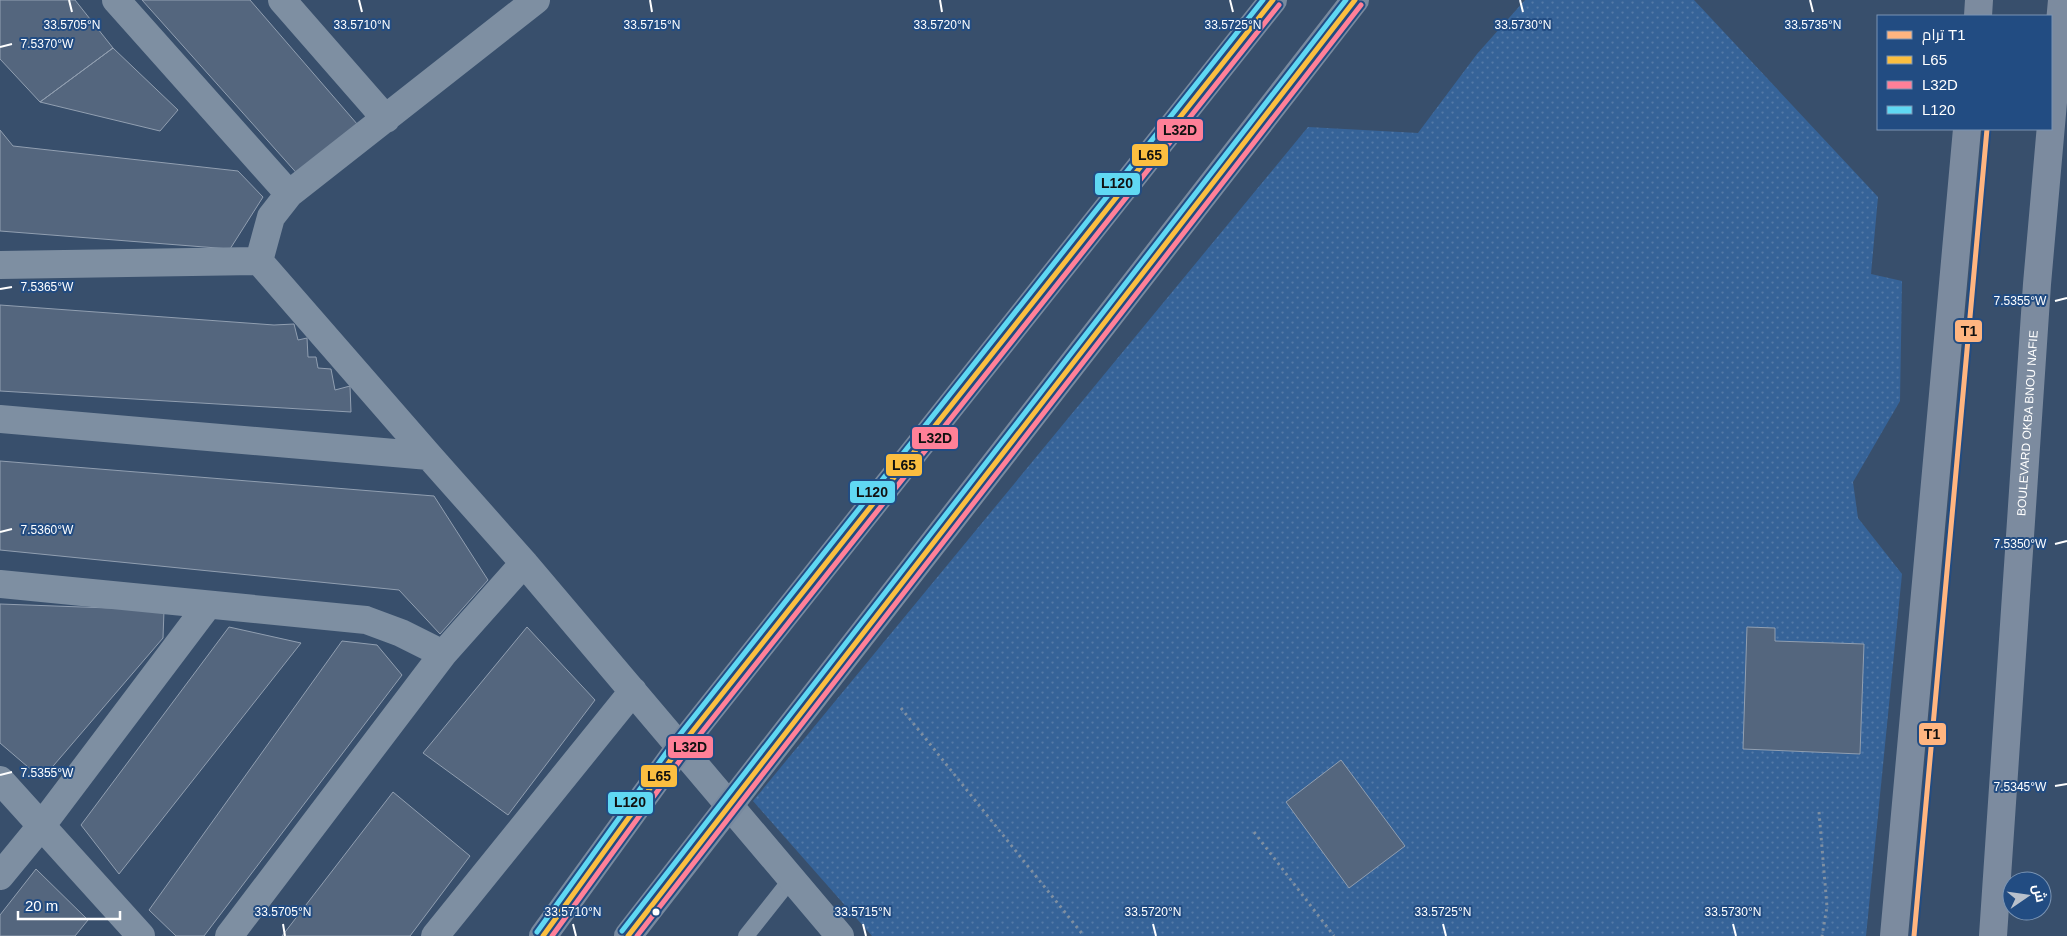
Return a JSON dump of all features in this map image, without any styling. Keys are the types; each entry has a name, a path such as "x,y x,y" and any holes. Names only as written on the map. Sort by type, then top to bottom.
{"main road":[{"path":"543,936 680,747 1273,0"},
{"path":"628,936 1355,0"},
{"path":"1978,15 1979,0"},
{"name":"BOULEVARD OKBA BNOU NAFIE","path":"2052,113 2062,0"},
{"path":"1894,936 1967,130"},
{"name":"BOULEVARD OKBA BNOU NAFIE","path":"1993,936 2036,294 2051,130"}],"street":[{"path":"116,0 290,194"},
{"path":"282,0 386,119"},
{"path":"260,261 272,217 290,194 536,0"},
{"path":"0,265 260,261 524,563 840,936"},
{"path":"0,419 429,456"},
{"path":"228,936 443,654 524,563"},
{"path":"0,584 366,620 401,633 443,654"},
{"path":"0,876 42,825 208,605"},
{"path":"435,936 633,691"},
{"path":"0,780 141,936"}],"lane":[{"path":"746,936 792,878"}],"path":[{"path":"901,708 1084,936"},
{"path":"1819,812 1827,907 1822,936"},
{"path":"1254,832 1334,936"}],"shaded area":[{"path":"1525,0 1694,0 1878,197 1871,274 1902,281 1900,401 1853,482 1858,518 1902,574 1866,936 872,936 753,801 1308,127 1418,133 1477,54"}],"building":[{"path":"0,0 75,0 113,48 40,102 0,59"},
{"path":"142,0 250,0 364,132 301,178"},
{"path":"113,48 178,110 160,131 40,102"},
{"path":"0,130 13,146 238,171 263,197 230,249 0,231"},
{"path":"0,305 274,325 294,324 298,340 307,338 308,357 316,357 318,368 331,369 335,390 350,386 351,412 0,391"},
{"path":"0,461 434,496 488,580 440,634 399,590 0,550"},
{"path":"0,604 164,610 163,638 42,779 0,743"},
{"path":"229,627 301,643 119,874 81,825"},
{"path":"527,627 595,700 508,815 423,753"},
{"path":"1747,627 1775,628 1775,641 1864,644 1860,754 1743,749"},
{"path":"342,641 377,645 402,675 204,936 176,936 149,910"},
{"path":"1341,760 1405,846 1349,888 1286,802"},
{"path":"393,792 470,856 410,936 282,936"},
{"path":"36,869 88,920 75,936 0,936 0,915"}],"tram line":[{"name":"T1","path":"1914,936 1987,130"}],"transit line":[{"name":"L120","path":"537,932 674,742 1263,0"},
{"name":"L65","path":"543,936 680,747 1273,0"},
{"name":"L120","path":"622,931 1346,0"},
{"name":"L65","path":"628,936 1355,0"},
{"name":"L32D","path":"552,936 686,752 1279,5"},
{"name":"L32D","path":"637,936 1361,5"}]}
